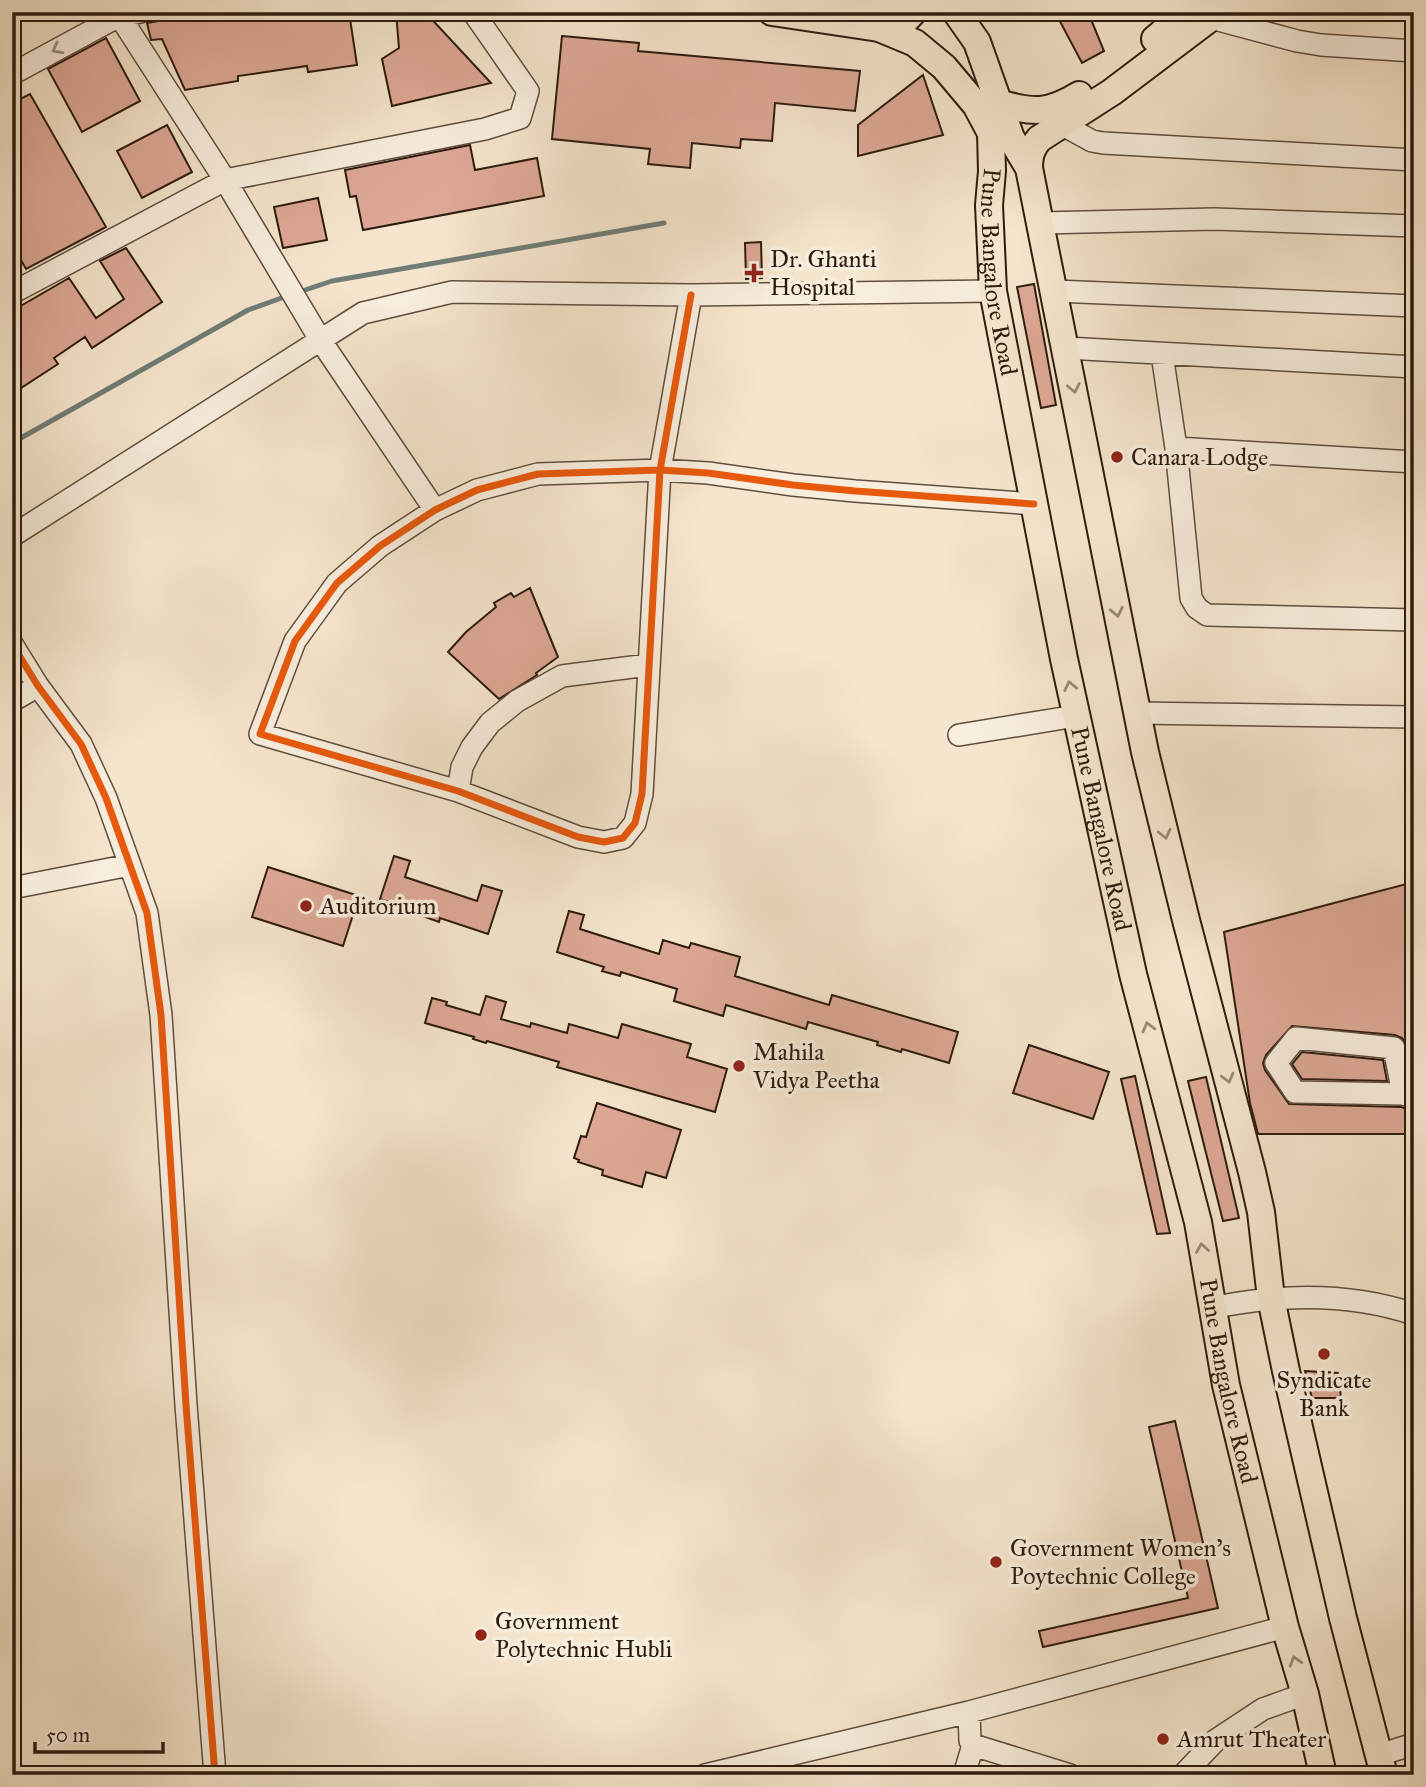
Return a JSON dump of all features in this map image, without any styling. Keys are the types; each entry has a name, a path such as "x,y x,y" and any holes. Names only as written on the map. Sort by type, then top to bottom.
{"main road":[{"name":"Pune Bangalore Road","path":"772,12 879,28 915,43 943,67 1030,168 1137,713 1186,920 1261,1212 1271,1298 1343,1618 1382,1765"},
{"path":"879,28 901,25 913,12"},
{"name":"Pune Bangalore Road","path":"956,12 977,42 999,103 1001,136 992,171 989,205 993,291 1076,716 1133,974 1198,1222 1226,1385 1323,1775"},
{"path":"1001,136 1070,112 1112,92 1205,14"},
{"path":"999,103 1032,111 1059,107 1070,112"},
{"path":"1030,168 1029,156 1033,147 1070,112"}],"street":[{"path":"12,74 118,14 141,12"},
{"path":"12,293 225,180 485,129 520,118 528,91 473,12"},
{"path":"118,14 225,180 321,341 435,510"},
{"path":"1205,14 1297,41 1414,51"},
{"path":"1070,112 1092,141 1103,143 1414,160"},
{"path":"1041,223 1214,219 1414,226"},
{"path":"12,536 363,313 452,292 691,295 993,291"},
{"path":"1055,291 1414,306"},
{"path":"691,295 660,470 642,794 635,823 623,838 604,842 578,837 458,791 260,734 295,641 337,583 380,546 435,510 477,490 538,474 660,470 709,473 855,491 1034,504"},
{"path":"1066,348 1414,368"},
{"path":"1162,355 1176,447 1191,598 1197,608 1207,615 1414,620"},
{"path":"1176,447 1414,462"},
{"path":"12,644 38,686 81,744 106,798 147,913 160,1015 186,1405 215,1775"},
{"path":"458,791 462,767 472,747 490,723 517,701 562,676 648,665"},
{"path":"12,701 38,686"},
{"path":"1137,713 1414,717"},
{"path":"959,735 1076,716"},
{"path":"12,888 130,866"},
{"path":"1296,1038 1394,1048 1408,1096 1295,1092 1276,1063 1296,1038"},
{"path":"1211,1308 1271,1298 1304,1296 1385,1304 1414,1314"},
{"path":"705,1775 758,1768 1285,1627"},
{"path":"1183,1775 1216,1740 1244,1721 1263,1709 1305,1694"},
{"path":"969,1712 970,1741 974,1745 1070,1775"},
{"path":"1382,1765 1414,1744"},
{"path":"964,1775 974,1745"}],"building":[{"path":"211,12 233,12 234,18 274,12 292,12 292,15 349,12 357,65 308,72 307,66 238,76 238,81 185,90 162,39 151,40 147,23"},
{"path":"396,12 425,12 491,83 392,106 382,59 399,48"},
{"path":"1055,12 1088,12 1104,51 1082,63"},
{"path":"562,36 639,43 638,51 860,71 855,111 775,103 772,141 741,139 740,148 692,143 690,168 648,164 650,149 552,139"},
{"path":"106,38 140,101 82,132 48,69"},
{"path":"923,75 943,135 858,156 858,125"},
{"path":"30,94 106,227 26,269 12,244 12,103"},
{"path":"167,125 192,172 142,198 117,151"},
{"path":"470,145 475,170 537,158 544,196 363,230 356,196 350,197 345,170"},
{"path":"318,198 327,240 283,248 274,207"},
{"path":"761,242 762,278 746,279 745,243"},
{"path":"126,248 162,302 92,348 85,337 54,358 58,364 21,388 17,381 12,385 12,311 69,278 96,318 124,299 100,261"},
{"path":"1034,284 1056,405 1041,408 1017,287"},
{"path":"530,588 558,657 536,673 537,675 499,699 448,652 466,632 496,607 494,603 511,593 514,597"},
{"path":"394,856 410,861 405,877 477,901 482,885 502,891 488,934 440,918 439,922 422,916 423,913 380,899"},
{"name":"Auditorium","path":"268,867 359,896 343,946 252,917"},
{"path":"1414,882 1414,1081 1407,1045 1402,1038 1395,1035 1292,1026 1266,1055 1263,1063 1289,1104 1401,1107 1414,1111 1414,1134 1258,1134 1250,1103 1224,932"},
{"path":"569,911 584,915 580,929 659,954 663,940 689,948 691,943 740,957 735,976 829,1005 832,995 958,1032 949,1063 902,1049 901,1052 877,1045 878,1042 808,1022 806,1029 726,1005 723,1016 674,1001 677,989 621,972 620,976 602,971 604,967 557,952"},
{"path":"486,996 506,1002 501,1019 530,1027 531,1023 567,1033 569,1024 618,1038 622,1024 691,1044 687,1057 727,1069 715,1112 557,1067 559,1062 487,1041 486,1043 425,1023 432,998 480,1015"},
{"path":"1029,1045 1109,1072 1093,1119 1013,1093"},
{"path":"1302,1052 1383,1060 1387,1081 1302,1079 1292,1064"},
{"path":"1135,1076 1170,1233 1157,1234 1121,1079"},
{"path":"1206,1077 1239,1218 1223,1221 1188,1081"},
{"path":"597,1103 681,1130 666,1178 646,1172 642,1187 602,1175 603,1170 578,1162 579,1160 574,1158 581,1136 586,1137"},
{"path":"1305,1371 1338,1373 1341,1398 1312,1398"},
{"path":"1175,1421 1218,1608 1043,1647 1039,1631 1188,1598 1149,1427"}],"waterway":[{"path":"299,292 332,281 664,223"},
{"path":"12,443 248,310 287,296"}],"cycle path":[{"path":"691,295 660,470 642,794 635,823 623,838 604,842 578,837 458,791 260,734 295,641 337,583 380,546 435,510 477,490 538,474 660,470 708,473 855,491 1034,504"},
{"path":"12,644 38,686 81,744 106,798 147,913 161,1015 186,1405 215,1775"}],"place":[{"name":"Dr. Ghanti Hospital","path":"754,273"},
{"name":"Canara Lodge","path":"1117,457"},
{"name":"Auditorium","path":"306,906"},
{"name":"Mahila Vidya Peetha","path":"739,1066"},
{"name":"Syndicate Bank","path":"1324,1354"},
{"name":"Government Women's Poytechnic College","path":"996,1562"},
{"name":"Government Polytechnic Hubli","path":"481,1635"},
{"name":"Amrut Theater","path":"1163,1739"}]}
